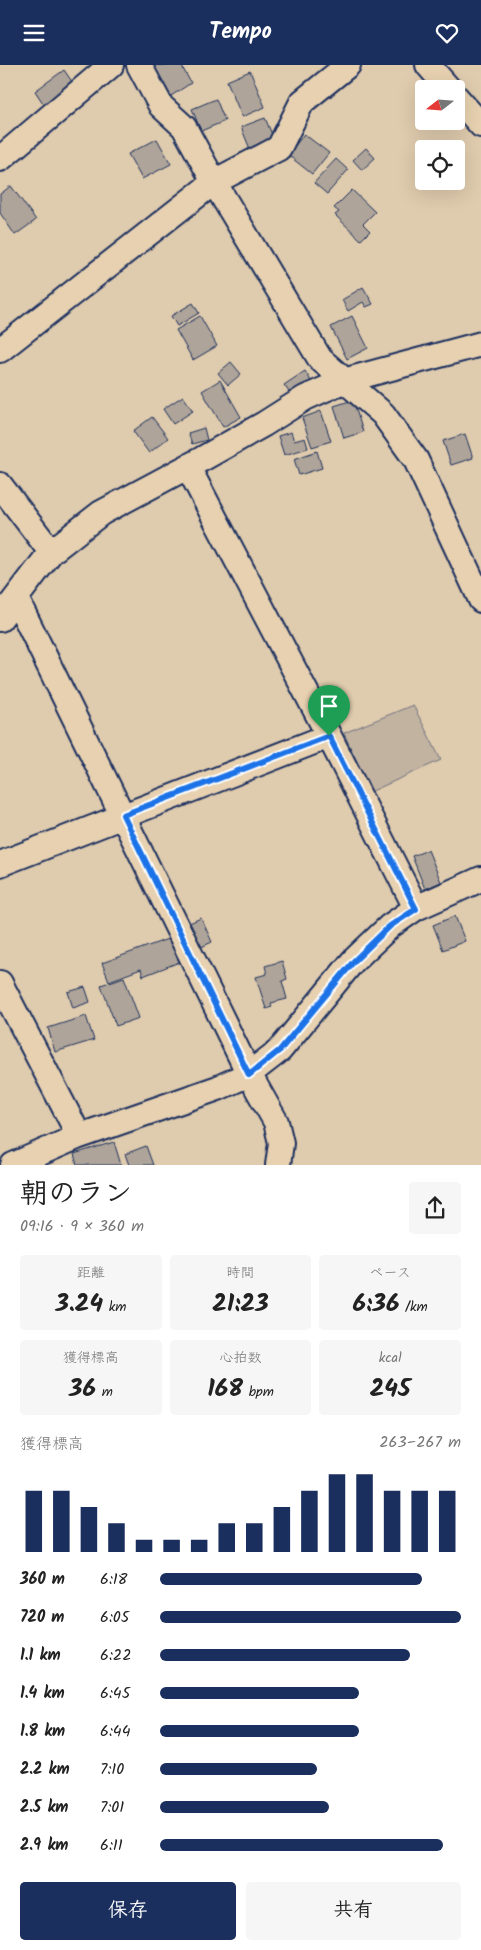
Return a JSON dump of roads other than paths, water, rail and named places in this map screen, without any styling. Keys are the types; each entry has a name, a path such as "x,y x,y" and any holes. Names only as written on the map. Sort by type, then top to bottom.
{"street":[{"path":"0,159 111,65"},
{"path":"139,65 161,106 184,127 214,182 320,359 383,414 416,460 481,601"},
{"path":"0,350 214,182 279,148 302,102 348,65"},
{"path":"428,65 441,80"},
{"path":"465,107 481,125"},
{"path":"0,619 51,552 101,513 188,467 264,424 305,398 343,381 481,344"},
{"path":"188,467 329,736 416,909"},
{"path":"0,485 51,552"},
{"path":"16,598 249,1075 276,1122 281,1143 278,1165"},
{"path":"0,863 329,736"},
{"path":"13,1165 77,1137 218,1088 249,1075 280,1050 354,961 390,926 416,909 481,879"},
{"path":"0,983 73,1124 77,1137"}]}
